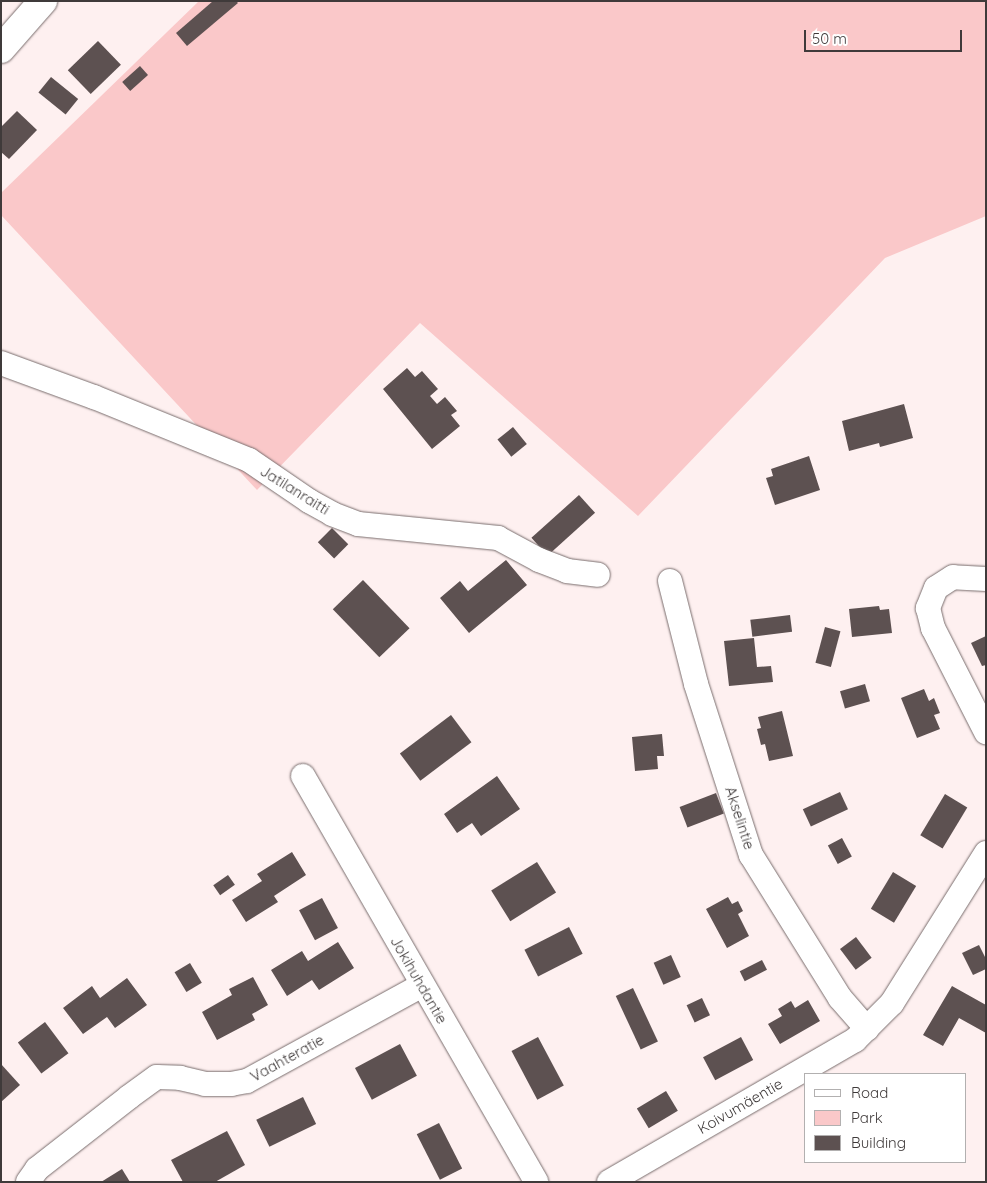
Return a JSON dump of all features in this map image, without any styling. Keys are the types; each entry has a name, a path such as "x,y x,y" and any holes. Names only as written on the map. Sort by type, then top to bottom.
{"main road":[{"path":"1,49 43,1"}],"street":[{"name":"Jatilanraitti","path":"1,364 94,397 248,460 308,501 332,514 358,524 498,538 539,560 567,571 598,575"},
{"path":"986,579 953,577 936,588 928,608 933,628 986,732"},
{"name":"Akselintie","path":"670,581 696,684 752,855 840,998 867,1029"},
{"name":"Jokihuhdantie","path":"304,776 536,1182"},
{"name":"Koivumäentie","path":"609,1182 855,1040 892,1002 986,853"},
{"name":"Vaahteratie","path":"28,1182 37,1169 128,1096 157,1077 180,1078 205,1084 231,1084 247,1081 422,984"}],"green space":[{"path":"199,1 986,1 986,216 885,258 638,516 420,323 257,490 1,215 1,193"}],"building":[{"path":"213,1 236,1 238,3 187,46 176,33"},
{"path":"98,41 121,65 91,94 68,70"},
{"path":"140,66 148,75 130,91 122,82"},
{"path":"51,77 78,99 66,115 38,93"},
{"path":"17,111 37,130 9,159 1,152 1,127"},
{"path":"407,368 415,377 422,371 438,389 430,396 437,404 445,397 457,411 451,415 460,426 432,449 383,389"},
{"path":"904,404 913,438 880,447 879,443 849,451 842,421"},
{"path":"513,427 527,444 511,457 497,440"},
{"path":"809,456 820,490 775,505 766,478 773,476 771,469"},
{"path":"579,495 595,513 547,556 531,538"},
{"path":"332,528 348,544 334,558 318,542"},
{"path":"506,560 527,585 469,633 440,598 460,581 468,591"},
{"path":"363,580 410,628 379,657 333,609"},
{"path":"879,606 880,610 889,609 892,633 852,637 849,609"},
{"path":"790,615 792,632 752,637 750,620"},
{"path":"825,627 840,631 831,667 815,663"},
{"path":"986,636 986,665 982,666 971,643"},
{"path":"754,638 757,667 771,666 773,682 729,686 724,641"},
{"path":"865,684 870,701 845,708 840,691"},
{"path":"924,689 929,701 934,698 940,713 934,715 940,729 917,738 901,698"},
{"path":"782,711 793,756 769,761 765,744 761,745 757,729 761,728 758,717"},
{"path":"451,715 471,742 420,781 400,754"},
{"path":"662,734 664,756 657,756 658,769 635,771 632,737"},
{"path":"497,776 520,809 481,836 472,823 457,833 444,814"},
{"path":"840,792 848,809 811,827 803,809"},
{"path":"716,793 724,814 687,828 680,807"},
{"path":"945,794 967,807 943,849 920,835"},
{"path":"842,838 852,857 838,864 828,846"},
{"path":"292,852 306,875 274,896 278,902 246,922 232,900 262,881 257,874"},
{"path":"537,862 556,893 510,921 491,891"},
{"path":"893,872 916,886 894,923 871,909"},
{"path":"228,875 235,885 220,895 213,885"},
{"path":"728,897 732,904 738,901 743,911 738,914 749,936 727,948 706,909"},
{"path":"322,898 338,928 315,940 299,910"},
{"path":"569,927 583,954 538,976 524,950"},
{"path":"856,937 872,958 856,970 840,949"},
{"path":"338,942 354,968 319,990 312,980 287,996 271,970 302,951 308,961"},
{"path":"979,945 986,959 986,969 973,975 962,953"},
{"path":"671,955 681,977 663,985 654,963"},
{"path":"762,960 767,970 745,981 740,971"},
{"path":"190,963 202,983 186,992 175,972"},
{"path":"253,977 268,1005 252,1014 255,1020 217,1040 202,1012 232,995 229,989"},
{"path":"127,978 147,1005 115,1028 107,1017 83,1034 63,1008 92,986 100,998"},
{"path":"952,986 986,1005 986,1033 959,1018 943,1046 923,1035"},
{"path":"633,988 658,1041 641,1050 616,996"},
{"path":"702,998 710,1015 695,1022 687,1005"},
{"path":"808,1000 820,1021 780,1044 768,1024 782,1016 778,1009 791,1001 795,1008"},
{"path":"45,1022 68,1053 41,1074 18,1042"},
{"path":"538,1037 564,1086 537,1100 512,1051"},
{"path":"741,1037 753,1060 715,1080 703,1057"},
{"path":"400,1044 417,1076 372,1100 355,1068"},
{"path":"1,1064 20,1085 1,1102"},
{"path":"666,1091 678,1111 649,1128 637,1109"},
{"path":"303,1097 316,1124 269,1147 256,1120"},
{"path":"439,1123 462,1168 440,1180 417,1134"},
{"path":"227,1131 245,1165 215,1182 183,1182 171,1160"},
{"path":"122,1169 130,1182 101,1182"}]}
